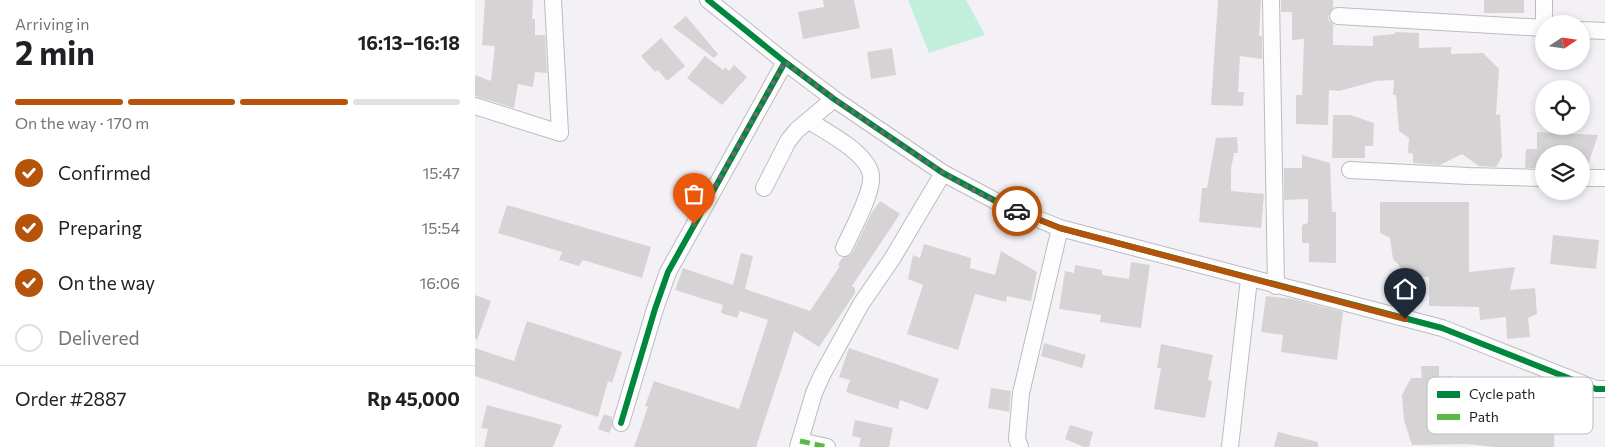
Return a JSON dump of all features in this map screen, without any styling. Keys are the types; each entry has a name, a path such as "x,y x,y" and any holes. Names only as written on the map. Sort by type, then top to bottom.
{"street":[{"path":"475,106 560,133 553,0"},
{"path":"708,0 834,99 943,173 1003,205 1060,228 1442,328 1567,377"},
{"path":"1271,0 1276,286"},
{"path":"1544,0 1544,15"},
{"path":"1338,16 1535,27"},
{"path":"1590,31 1605,32"},
{"path":"621,423 668,272 785,62"},
{"path":"764,188 788,140 834,99"},
{"path":"809,121 829,133 856,154 865,163 871,177 861,212 843,248"},
{"path":"1350,170 1535,178"},
{"path":"827,447 799,444 814,393 861,304 892,259 943,173"},
{"path":"1590,178 1605,178"},
{"path":"1020,447 1017,439 1021,393 1060,228"},
{"path":"1230,447 1249,279"}],"green space":[{"path":"908,0 966,0 985,35 929,53"}],"building":[{"path":"485,0 533,0 532,19 535,19 535,35 545,35 547,73 535,72 533,87 518,84 514,108 475,96 475,75 491,81 495,46 482,45"},
{"path":"823,0 854,0 860,28 803,39 798,12 824,7"},
{"path":"1218,0 1261,0 1259,36 1262,36 1262,59 1240,56 1238,92 1244,92 1243,106 1211,105"},
{"path":"1281,0 1333,0 1333,8 1328,16 1329,21 1333,24 1333,45 1373,46 1373,36 1395,34 1395,32 1419,33 1419,48 1451,47 1451,54 1483,53 1499,69 1496,115 1500,114 1502,157 1496,167 1479,166 1462,154 1440,165 1413,163 1413,154 1408,153 1409,138 1399,131 1396,95 1393,95 1394,80 1376,81 1339,91 1329,90 1328,125 1296,124 1296,95 1302,95 1304,39 1292,40 1292,12 1281,12"},
{"path":"1484,0 1524,0 1524,13 1484,13"},
{"path":"686,16 718,54 714,58 673,27"},
{"path":"661,38 685,66 667,81 658,70 655,72 641,56"},
{"path":"892,48 896,75 871,79 867,52"},
{"path":"705,56 723,70 725,67 729,71 734,65 747,77 722,105 687,78"},
{"path":"1333,115 1350,115 1374,123 1373,146 1365,146 1365,158 1332,158"},
{"path":"1537,135 1598,135 1590,159 1590,145 1537,145"},
{"path":"1237,137 1238,153 1234,153 1231,169 1231,191 1264,194 1261,228 1199,222 1202,188 1207,188 1216,138"},
{"path":"1526,149 1535,149 1535,168 1525,168"},
{"path":"1302,155 1330,163 1332,212 1336,212 1336,263 1309,262 1309,243 1302,243 1302,225 1308,223 1308,199 1284,200 1284,168 1302,168"},
{"path":"880,201 900,214 852,286 855,288 855,293 819,347 794,331 756,447 634,447 648,407 645,406 654,381 739,409 768,320 740,311 737,318 721,313 723,305 675,290 683,268 733,285 741,253 753,256 745,289 810,311 840,266 838,265 842,258 849,256 853,252 871,214"},
{"path":"1380,202 1469,202 1469,272 1515,267 1510,290 1535,288 1537,314 1528,318 1530,337 1507,339 1506,317 1480,320 1479,307 1429,306 1429,277 1401,276 1399,265 1393,259 1390,238 1380,233"},
{"path":"507,205 651,247 642,278 583,260 579,266 559,260 562,252 498,233"},
{"path":"1553,235 1599,240 1596,269 1550,264"},
{"path":"924,244 971,258 970,268 995,275 1001,251 1037,272 1031,301 1007,296 1006,302 975,294 958,350 907,334 923,285 908,279 913,255 920,258"},
{"path":"1131,262 1150,265 1141,328 1100,322 1101,315 1059,309 1065,271 1074,273 1075,265 1102,270 1102,275 1129,279"},
{"path":"475,295 491,301 477,340 475,339"},
{"path":"1266,296 1293,299 1343,312 1337,360 1281,352 1283,335 1261,332"},
{"path":"527,321 622,352 612,383 608,381 598,417 475,376 475,348 514,361"},
{"path":"1044,343 1086,355 1082,368 1041,356"},
{"path":"1161,344 1213,355 1208,380 1212,381 1205,418 1154,409 1161,368 1157,368"},
{"path":"849,348 939,379 928,410 900,400 898,409 846,392 850,380 839,377"},
{"path":"1421,366 1439,366 1439,377 1427,377 1427,434 1554,434 1554,447 1495,447 1467,444 1412,445 1404,420 1402,395 1411,378 1422,378"},
{"path":"991,388 1011,391 1009,412 988,408"},
{"path":"487,405 562,425 553,447 484,447 488,429 481,428"},
{"path":"604,414 612,417 612,427 609,433 598,429"},
{"path":"855,420 893,428 889,447 859,447 861,438 852,436"},
{"path":"1070,425 1093,432 1089,447 1084,447 1065,439"},
{"path":"1278,432 1318,442 1318,447 1274,447"}],"marked path":[{"path":"800,441 827,447"}],"cycle path":[{"path":"708,0 834,99 943,173 1003,205 1060,228 1442,328 1566,377"},
{"path":"621,423 668,272 785,62"},
{"path":"1593,388 1605,389"}],"way so far":[{"path":"694,224 785,62 834,99 943,173 1017,211"}],"route":[{"path":"1017,211 1060,228 1405,319"}]}
